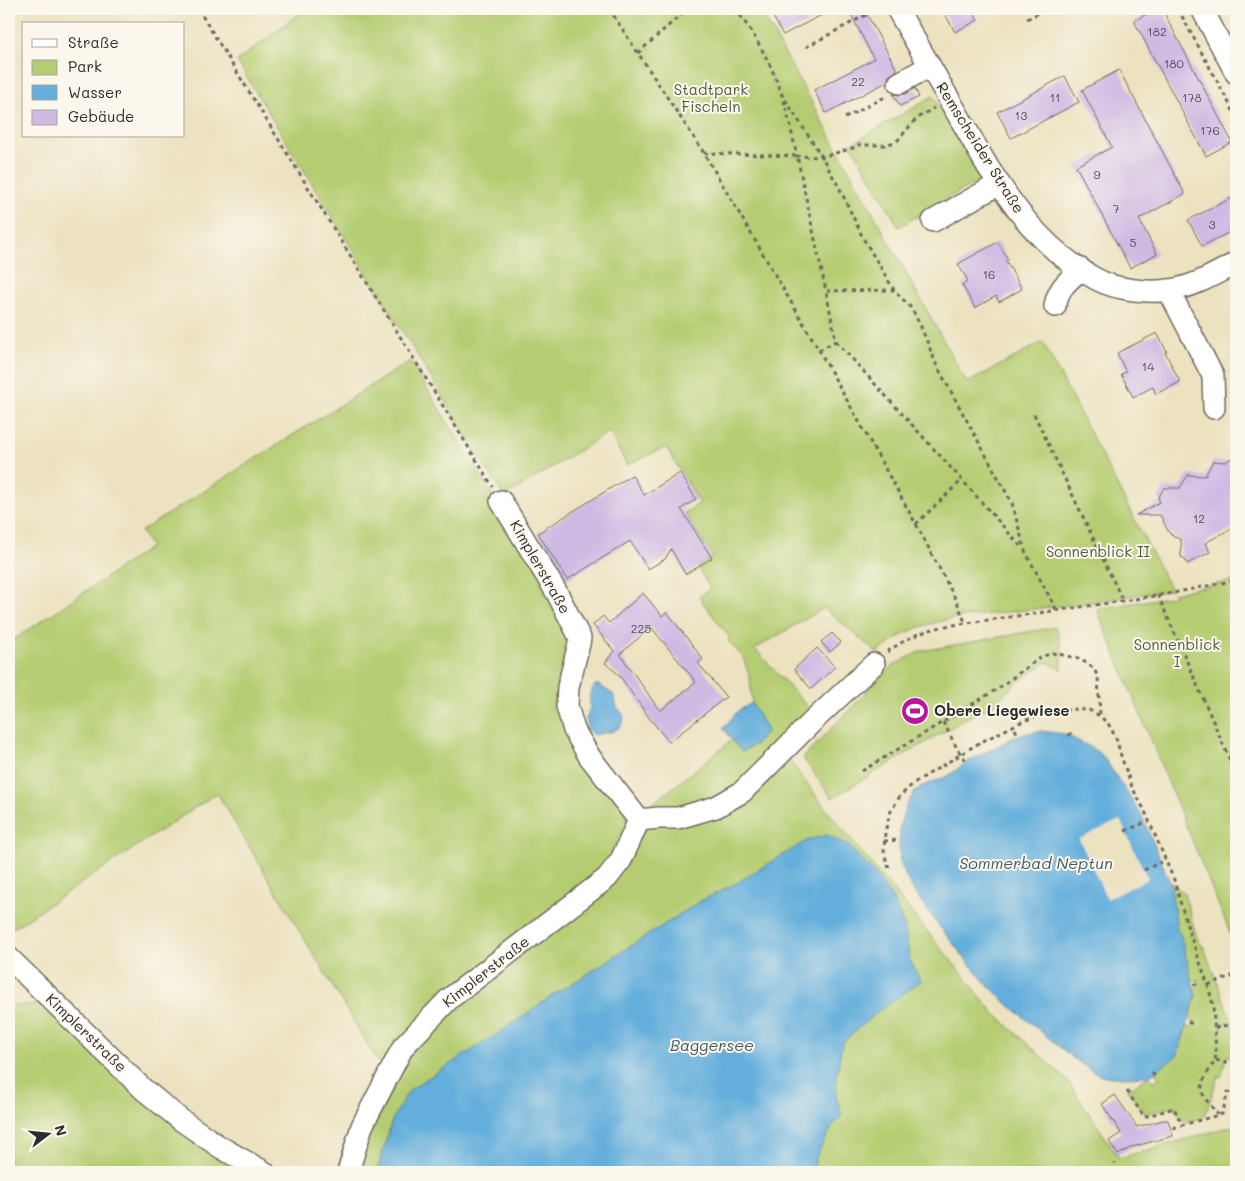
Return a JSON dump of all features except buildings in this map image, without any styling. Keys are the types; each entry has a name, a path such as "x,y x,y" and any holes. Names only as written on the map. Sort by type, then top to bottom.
{"street":[{"name":"Remscheider Straße","path":"897,9 999,184 1024,219 1050,245 1081,269 1097,280 1115,287 1131,290 1168,291 1195,284 1236,263"},
{"path":"1202,9 1236,73"},
{"path":"899,83 930,66"},
{"path":"933,221 999,184"},
{"path":"1055,306 1059,290 1081,269"},
{"path":"1168,291 1213,376 1214,408"},
{"name":"Kimplerstraße","path":"348,1172 362,1126 403,1047 449,999 607,878 621,860 639,820 589,756 574,730 567,706 568,687 580,638 557,593 501,501"},
{"path":"639,820 678,818 716,807 742,792 814,720 874,664"},
{"name":"Kimplerstraße","path":"9,958 143,1089 181,1120 220,1147 264,1172"}],"path":[{"path":"198,9 501,501"},
{"path":"609,9 704,153 819,350 916,524 957,602 965,622"},
{"path":"638,53 686,9"},
{"path":"736,9 759,44 781,93 840,189 863,238 894,290 912,309 937,366 1012,503 1025,551"},
{"path":"806,47 877,9"},
{"path":"1028,19 1047,9"},
{"path":"1178,9 1236,116"},
{"path":"845,118 895,91 899,83"},
{"path":"781,93 797,156 836,341 1025,551 1058,611"},
{"path":"704,153 822,157 858,145 887,145 898,140 917,118 949,99"},
{"path":"826,291 894,290"},
{"path":"819,350 836,341"},
{"path":"1034,414 1122,601"},
{"path":"916,524 962,480"},
{"path":"874,664 900,643 918,633 932,629 965,622 1122,601 1236,580"},
{"path":"1158,595 1236,774"},
{"path":"862,771 999,688 1043,656 1054,653 1076,658 1094,669 1098,677 1100,716"},
{"path":"889,868 884,853 884,841 890,812 900,796 914,783 980,743 1023,721 1050,712 1077,709 1089,710 1100,716 1116,738 1132,787 1144,809 1174,880 1189,932 1208,985 1213,1005 1216,1060 1202,1081 1201,1088 1204,1096 1218,1115"},
{"path":"943,722 958,750 967,762"},
{"path":"1015,729 1018,735"},
{"path":"1070,736 1073,729"},
{"path":"1125,831 1144,823"},
{"path":"884,841 899,840"},
{"path":"1144,870 1161,862"},
{"path":"1208,985 1232,976 1236,987"},
{"path":"1192,984 1198,983"},
{"path":"1188,1022 1193,1024"},
{"path":"1215,1028 1236,1023"},
{"path":"1216,1060 1236,1066"},
{"path":"1152,1073 1157,1079"},
{"path":"1127,1091 1144,1117 1174,1108 1182,1125"},
{"path":"1173,1128 1222,1114 1228,1092 1236,1094"},
{"path":"1114,1172 1115,1162"}],"green space":[{"path":"305,9 760,9 967,383 1043,342 1171,590 1070,605 955,618 926,625 905,633 877,653 824,608 755,649 815,715 738,787 689,811 646,809 732,740 742,752 767,731 752,703 750,678 743,657 728,641 730,638 699,597 710,589 698,567 713,557 684,513 700,503 666,447 627,465 609,432 504,497 237,61"},
{"path":"933,96 981,179 899,227 851,144"},
{"path":"410,361 545,581 575,639 564,687 626,812 629,829 617,859 387,1065 378,1062 217,793 9,931 9,643 151,547 141,531"},
{"name":"Sonnenblick I","path":"1236,580 1236,947 1097,609 1174,596 1173,593"},
{"name":"Obere Liegewiese","path":"1056,627 1062,649 1062,670 1047,662 1017,682 992,706 972,715 832,798 803,758 881,677 896,664 921,651"},
{"path":"786,756 827,810 996,1015 1067,1080 1119,1158 1236,1125 1236,1162 1233,1172 813,1172 816,1157 831,1128 841,1115 836,1096 836,1078 842,1043 878,1011 921,981 910,961 904,926 893,899 874,873 848,845 733,885 701,901 556,993 505,1029 392,1120 378,1168 379,1172 350,1172 423,1030 580,908 648,826 691,820"},
{"path":"1170,882 1184,893 1197,938 1204,948 1236,1035 1236,1059 1227,1055 1221,1077 1218,1076 1206,1113 1201,1118 1186,1122 1181,1119 1174,1106 1145,1114 1128,1090 1149,1076 1153,1082 1159,1078 1155,1071 1177,1056 1187,1026 1192,1028 1194,1021 1189,1019 1196,996 1194,988 1199,986 1198,980 1192,981 1180,933 1177,931"},
{"path":"9,1003 15,1006 47,1003 255,1172 9,1172"}],"water":[{"path":"595,685 599,685 613,694 617,707 623,714 624,719 621,726 614,731 594,735 588,730 586,718 590,708 590,693"},
{"path":"752,703 767,731 757,743 742,752 723,728 739,710"},
{"name":"Sommerbad Neptun","path":"1040,731 1065,734 1102,755 1140,812 1170,882 1177,930 1180,933 1196,996 1177,1056 1149,1076 1111,1077 1092,1071 1073,1058 1004,1001 972,967 939,926 915,893 900,861 900,825 906,806 920,787 948,776 967,762 1018,735"},
{"name":"Baggersee","path":"827,835 848,845 874,873 893,899 904,926 910,961 921,981 878,1011 842,1043 836,1078 836,1096 842,1115 831,1128 816,1157 813,1172 379,1172 378,1168 392,1120 409,1090 505,1029 556,993 701,901 733,885 808,840"}],"pier":[{"path":"1120,820 1148,879 1107,899 1079,839"}],"place":[{"name":"Obere Liegewiese","path":"915,711"}],"park label":[{"name":"Stadtpark Fischeln","path":"711,98"},
{"name":"Sonnenblick II","path":"1098,552"}]}
